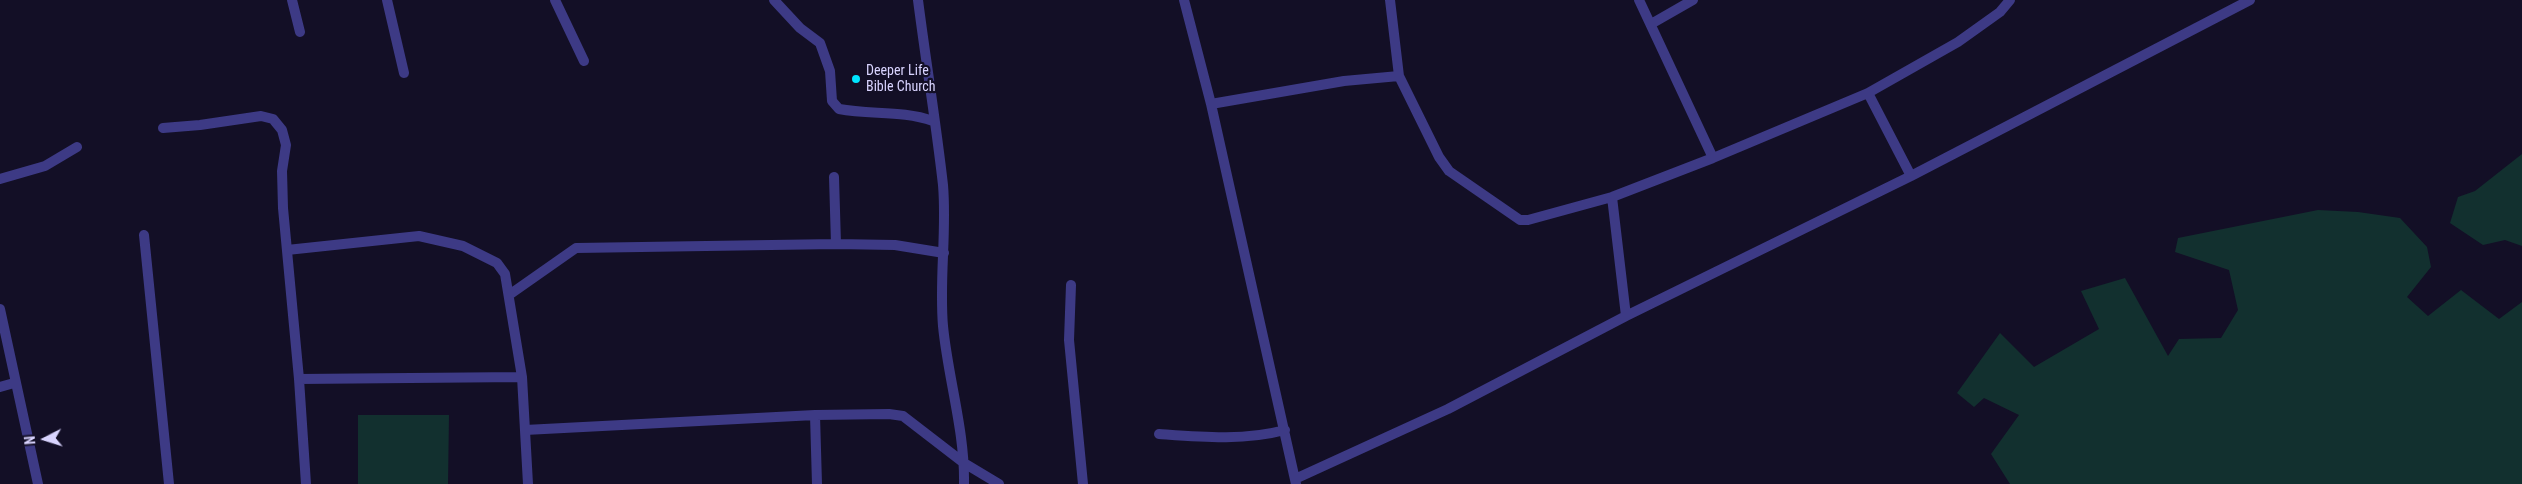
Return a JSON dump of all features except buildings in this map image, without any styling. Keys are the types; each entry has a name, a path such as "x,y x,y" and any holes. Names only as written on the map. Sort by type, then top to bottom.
{"street":[{"path":"292,0 300,32"},
{"path":"387,0 404,73"},
{"path":"555,0 584,60"},
{"path":"774,0 800,28 820,43 830,71 832,101 839,109 918,115 933,121"},
{"path":"918,0 943,186 944,253 941,300 945,342 964,463 964,484"},
{"path":"1184,0 1210,104 1295,481 1448,409 1626,316 1911,176 2233,4 2250,0"},
{"path":"1390,0 1399,76 1439,158 1449,171 1520,220 1528,220 1612,197 1713,158 1868,93 1958,42 2000,12 2010,0"},
{"path":"1639,0 1713,158"},
{"path":"1651,24 1693,0"},
{"path":"1210,104 1344,81 1399,76"},
{"path":"1868,93 1911,176"},
{"path":"163,128 200,125 261,116 273,119 282,130 286,145 282,171 287,250 299,379 306,484"},
{"path":"0,179 45,166 77,147"},
{"path":"834,176 836,244"},
{"path":"1612,197 1626,316"},
{"path":"144,235 170,484"},
{"path":"287,250 419,236 463,246 497,263 505,274 522,377 528,484"},
{"path":"509,295 576,248 836,244 895,245 944,253"},
{"path":"1071,285 1069,340 1083,484"},
{"path":"0,309 14,383 38,484"},
{"path":"299,379 522,377"},
{"path":"0,387 14,383"},
{"path":"815,415 817,484"},
{"path":"525,430 815,415 903,416 964,463 999,484"},
{"path":"1158,434 1221,438 1264,436 1285,430"}],"green space":[{"path":"2522,154 2522,246 2505,240 2483,245 2450,223 2458,197 2475,191"},
{"path":"2318,210 2358,212 2400,218 2427,247 2431,267 2407,297 2428,316 2461,290 2499,319 2522,302 2522,484 2010,484 1991,454 2019,415 1984,398 1974,407 1957,393 2000,333 2034,367 2099,329 2081,291 2125,278 2168,356 2179,339 2221,338 2238,310 2229,270 2175,252 2178,238"},
{"path":"358,415 449,415 448,484 358,484"}],"place":[{"name":"Deeper Life Bible Church","path":"856,79"}]}
